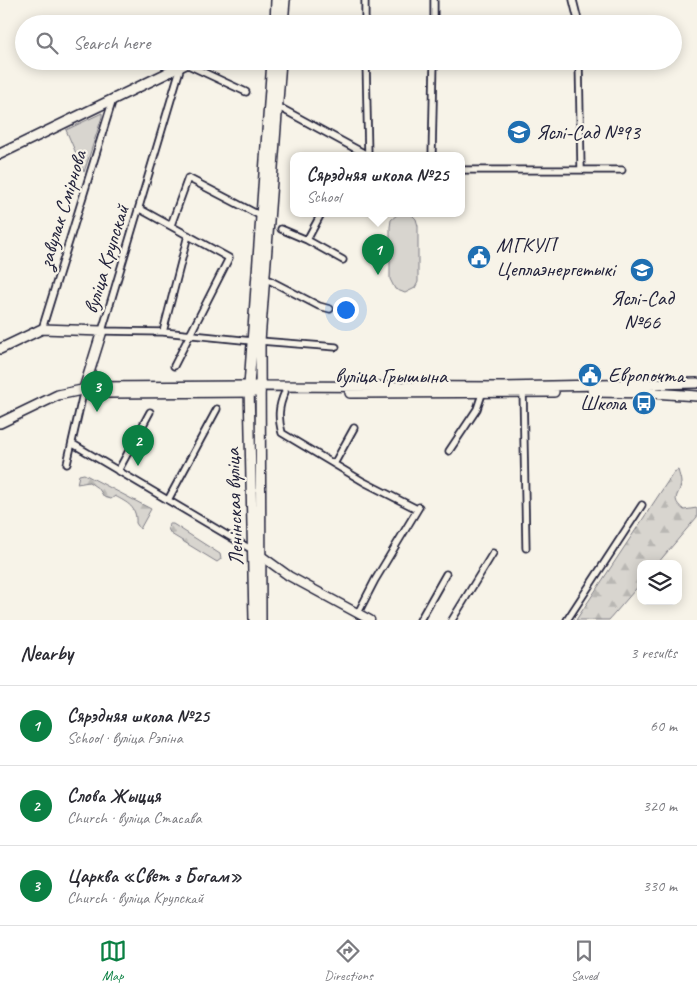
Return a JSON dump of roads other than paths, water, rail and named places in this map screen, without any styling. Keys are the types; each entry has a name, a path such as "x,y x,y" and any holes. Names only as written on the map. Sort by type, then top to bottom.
{"main road":[{"path":"276,0 277,15"},
{"path":"280,15 285,0"},
{"path":"0,154 173,70"},
{"path":"249,389 265,278 273,106 272,70"},
{"path":"260,389 256,341 261,216 273,106 279,70"},
{"path":"0,349 42,329 102,330"},
{"name":"вуліца Крупскай","path":"84,389 102,330"},
{"name":"вуліца Грышына","path":"260,389 285,392 482,394 523,390 697,384"},
{"name":"вуліца Грышына","path":"0,423 58,395 84,389 96,392 249,389 523,390 697,396"},
{"name":"Ленінская вуліца","path":"249,389 261,620"},
{"name":"Ленінская вуліца","path":"254,620 260,389"}],"street":[{"path":"365,0 366,15"},
{"path":"434,0 434,15"},
{"path":"573,0 577,15"},
{"name":"вуліца Крупскай","path":"102,330 184,70"},
{"path":"199,70 246,92"},
{"path":"366,70 369,152"},
{"path":"432,152 434,70"},
{"path":"579,70 581,169"},
{"name":"завулак Смірнова","path":"42,329 113,99"},
{"path":"273,106 362,152"},
{"path":"465,170 622,170"},
{"path":"170,225 188,178 261,216"},
{"path":"140,209 229,258 174,366"},
{"path":"307,240 319,217"},
{"path":"281,229 307,240 343,260"},
{"path":"163,332 188,235"},
{"path":"265,278 318,306 330,309"},
{"path":"102,330 163,332 336,346"},
{"name":"вуліца Крупскай","path":"67,464 84,389"},
{"path":"523,390 526,548"},
{"path":"285,392 280,407 279,420 282,433 334,464 418,507 358,614"},
{"path":"449,451 477,409 482,394"},
{"path":"168,500 217,409"},
{"path":"118,470 150,412"},
{"path":"334,464 354,428"},
{"path":"73,444 257,553 289,576 370,620"},
{"path":"567,620 642,505"},
{"path":"452,620 493,553"},
{"path":"420,620 446,574"}],"place":[{"name":"Яслі-Сад №93","path":"519,132"},
{"name":"МГКУП Цеплаэнергетыкі","path":"479,257"},
{"name":"Яслі-Сад №66","path":"642,270"},
{"name":"Сярэдняя школа №25","path":"378,275"},
{"name":"Европочта","path":"590,375"},
{"name":"Школа","path":"644,403"},
{"name":"Царква «Свет з Богам»","path":"97,412"},
{"name":"Слова Жыцця","path":"138,466"}]}
